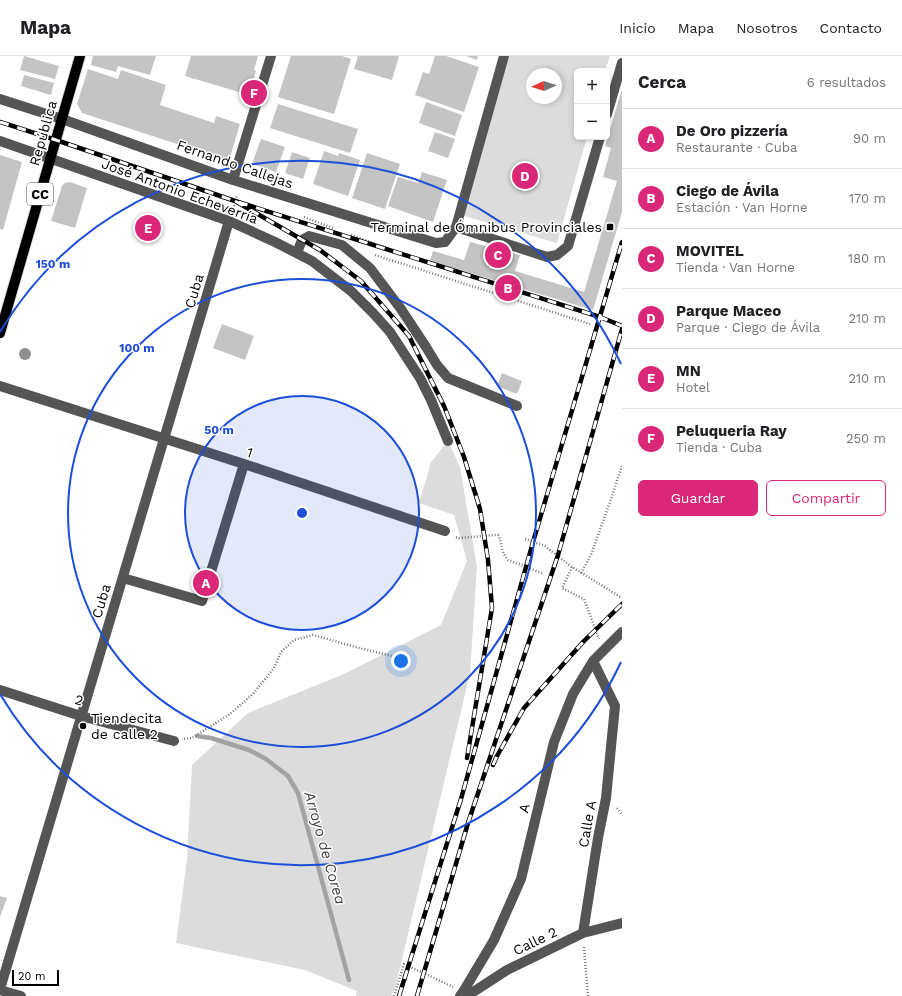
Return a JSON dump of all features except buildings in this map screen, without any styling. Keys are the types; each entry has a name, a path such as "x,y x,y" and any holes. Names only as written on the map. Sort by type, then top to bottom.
{"main road":[{"name":"República","path":"0,333 80,56"}],"street":[{"path":"233,180 271,56"},
{"path":"504,56 456,227 547,257 557,255 568,246 599,140"},
{"path":"610,104 622,63"},
{"name":"Fernando Callejas","path":"0,99 62,119 233,180 436,243 445,242 456,227"},
{"name":"José Antonio Echeverría","path":"0,141 229,221 312,261 351,291 390,332 420,378 448,441"},
{"name":"Cuba","path":"0,990 229,221"},
{"path":"297,253 302,240 309,236 342,245 370,268 401,310 437,365 448,378 517,406"},
{"name":"1","path":"0,386 244,464 445,531"},
{"path":"123,578 202,601 244,464"},
{"name":"A","path":"463,995 494,940 521,879 554,742 573,694 593,661 622,632"},
{"name":"Calle A","path":"584,933 598,838 606,798 615,706 593,661"},
{"name":"2","path":"0,690 81,716 174,741"},
{"name":"Calle 2","path":"463,995 508,970 584,933 622,923"},
{"path":"0,990 21,996"}],"path":[{"path":"229,221 239,192"},
{"path":"304,217 340,230"},
{"path":"347,233 390,249"},
{"path":"371,253 590,324"},
{"path":"581,573 592,555 622,466"},
{"path":"445,531 459,538 495,534 498,535 502,550 508,560 544,574"},
{"path":"526,539 545,546 572,567 622,598"},
{"path":"572,567 562,588 584,600 604,650"},
{"path":"174,741 192,738 230,714 253,694 274,668 281,652 294,640 313,635 409,660"},
{"path":"584,933 588,996"},
{"path":"394,996 404,964 463,995"}],"shaded area":[{"path":"509,56 610,56 606,68 574,68 574,140 586,140 557,243 464,216"},
{"path":"448,441 460,467 477,567 470,673 395,989 391,996 356,996 357,991 305,970 176,943 187,859 192,765 248,713 344,674 441,625 467,561 454,515 419,503 431,462"}],"waterway":[{"name":"Arroyo de Corea","path":"197,736 211,738 249,750 266,759 288,776 298,793 349,980"}],"railway":[{"path":"0,122 235,201 600,317 622,326"},
{"path":"235,201 320,250 361,281 409,336 444,406 464,457 480,509 488,560 492,608 467,758"},
{"path":"399,996 461,799 533,542 622,242"},
{"path":"417,996 468,823 558,555 622,329"},
{"path":"493,765 524,708 584,641 622,604"}],"place":[{"name":"Peluqueria Ray","path":"254,93"},
{"name":"Parque Maceo","path":"525,176"},
{"name":"Terminal de Ómnibus Provinciales","path":"610,227"},
{"name":"MN","path":"148,228"},
{"name":"MOVITEL","path":"498,255"},
{"name":"Ciego de Ávila","path":"508,288"},
{"name":"De Oro pizzería","path":"206,583"},
{"name":"Tiendecita de calle 2","path":"83,726"}]}
